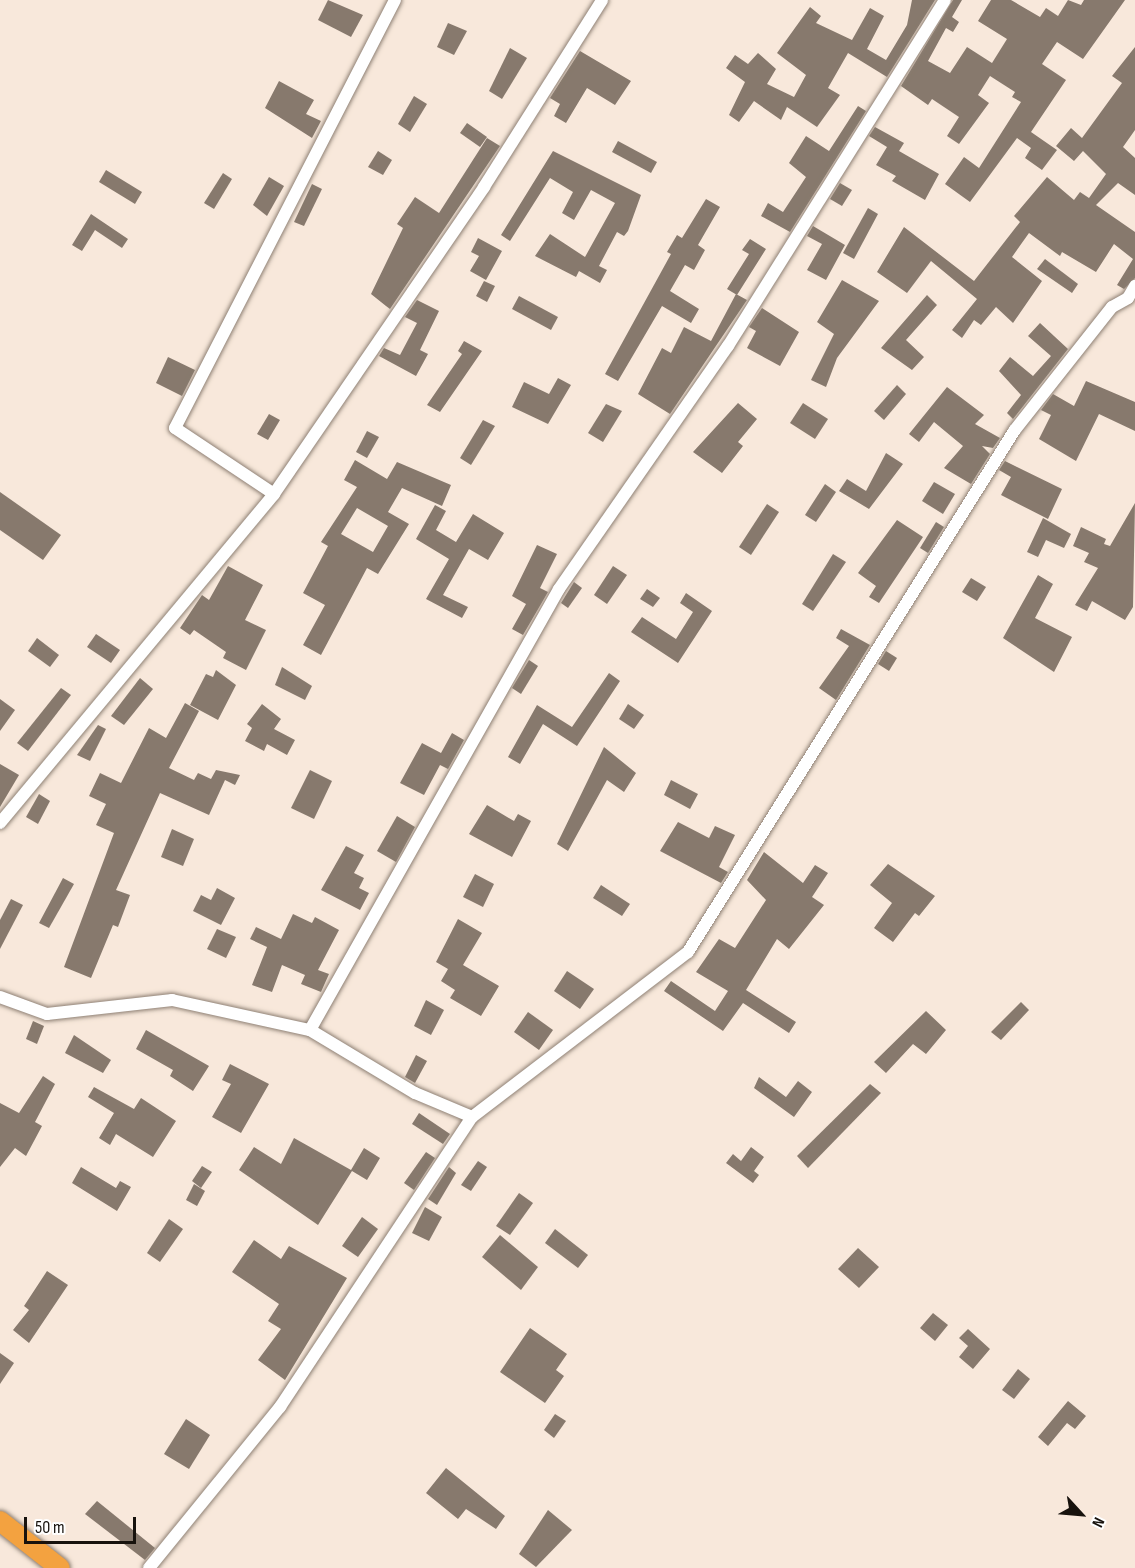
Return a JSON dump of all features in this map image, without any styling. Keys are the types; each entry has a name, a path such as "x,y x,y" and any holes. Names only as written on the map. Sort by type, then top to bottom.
{"highway":[{"path":"0,1521 60,1568"}],"street":[{"path":"274,494 175,428 395,0"},
{"path":"0,823 274,494 484,187 602,0"},
{"path":"310,1030 559,589 728,346 945,0"},
{"path":"149,1568 280,1407 471,1117 688,952 1014,431 1112,308 1128,298 1135,286"},
{"path":"0,997 46,1014 172,1000 310,1030 415,1094 471,1117"}],"building":[{"path":"328,0 363,15 351,37 318,20"},
{"path":"912,0 935,0 887,77 848,53 828,88 840,95 817,127 787,107 781,120 754,101 739,122 729,115 745,82 726,68 735,55 748,64 758,53 776,69 767,84 794,97 806,75 777,53 810,7 821,16 816,23 852,40 870,8 884,16 867,49 886,60 907,25"},
{"path":"953,0 962,0 952,17 959,22 953,32 946,28 928,61 950,73 967,47 992,63 1007,39 978,21 991,0 1011,0 1040,17 1046,8 1058,16 1068,0 1081,5 1084,0 1125,0 1083,59 1057,42 1042,64 1066,80 1031,132 1057,150 1042,170 1025,158 1031,148 1017,138 970,202 945,184 964,157 979,168 1021,102 1012,97 1015,92 990,76 978,95 989,103 959,144 947,136 959,117 932,99 928,105 901,86"},
{"path":"448,23 467,31 454,55 437,47"},
{"path":"1135,47 1135,130 1123,147 1135,158 1135,195 1118,183 1096,205 1135,232 1135,278 1124,289 1117,285 1133,259 1114,244 1096,272 1062,252 1060,256 1029,233 1012,257 1042,281 1013,323 996,307 981,325 974,320 962,338 952,330 977,299 931,261 907,293 877,272 904,227 974,281 1020,222 1014,216 1047,177 1074,200 1080,192 1089,198 1106,174 1083,151 1074,161 1056,146 1071,128 1082,138 1122,83 1112,76"},
{"path":"510,48 527,58 502,99 489,91"},
{"path":"580,51 631,81 615,105 587,88 566,123 554,116 560,104 550,98"},
{"path":"279,81 314,100 306,114 321,121 312,138 265,108"},
{"path":"414,96 427,104 410,132 398,124"},
{"path":"858,106 866,111 790,232 761,216 768,203 783,212 806,177 789,163 806,136 829,151"},
{"path":"467,123 487,137 480,147 460,133"},
{"path":"875,127 904,143 899,151 939,174 925,200 892,181 896,176 876,165 887,147 869,136"},
{"path":"487,138 500,146 390,309 371,294 403,228 397,224 415,197 439,213"},
{"path":"618,141 657,162 651,173 612,152"},
{"path":"378,151 392,160 383,175 368,167"},
{"path":"553,151 641,195 628,231 624,236 617,232 599,266 607,270 600,283 579,271 576,277 535,256 550,234 585,257 615,203 591,190 574,220 562,213 573,192 550,178 510,241 501,235"},
{"path":"106,170 142,192 135,204 99,182"},
{"path":"223,173 232,179 214,209 204,203"},
{"path":"269,177 284,186 267,216 253,205"},
{"path":"840,183 852,190 842,206 830,199"},
{"path":"312,184 322,189 304,226 294,222"},
{"path":"706,199 720,207 698,245 705,250 694,270 685,265 670,291 699,309 691,323 662,306 618,381 605,374 671,254 667,252 677,235 682,238"},
{"path":"868,208 878,214 854,259 843,253"},
{"path":"91,214 128,239 122,248 95,230 82,251 72,245"},
{"path":"813,226 845,245 826,280 807,270 822,244 807,236"},
{"path":"478,238 502,251 486,280 470,271 479,256 471,252"},
{"path":"750,239 766,249 737,295 727,289 749,254 742,250"},
{"path":"1045,259 1078,284 1072,293 1037,269"},
{"path":"842,280 879,301 837,358 826,387 811,380 834,334 817,322"},
{"path":"484,281 495,286 487,302 476,296"},
{"path":"736,294 747,300 670,414 638,394 662,348 671,353 684,327 711,341"},
{"path":"927,295 937,305 906,340 924,357 912,370 881,348"},
{"path":"519,296 558,317 551,330 512,309"},
{"path":"417,300 439,311 420,350 428,354 416,376 379,356 384,348 400,355 417,323 405,317"},
{"path":"762,308 799,332 780,366 747,348 756,331 749,327"},
{"path":"1040,323 1068,349 1013,419 1007,413 1021,395 999,371 1010,357 1033,376 1051,356 1028,336"},
{"path":"464,341 482,351 440,412 427,405 462,354 458,351"},
{"path":"168,357 195,370 182,396 156,383"},
{"path":"558,378 571,385 548,424 512,407 524,382 549,394"},
{"path":"1086,381 1135,402 1135,431 1099,414 1076,461 1039,439 1051,415 1041,410 1053,394 1074,406"},
{"path":"897,385 906,394 884,420 874,411"},
{"path":"947,387 984,415 975,424 1000,438 993,448 982,446 990,454 971,484 944,468 963,446 934,422 919,442 909,434"},
{"path":"738,403 757,419 738,442 743,446 722,473 693,452"},
{"path":"803,403 828,419 815,439 790,423"},
{"path":"606,404 622,411 603,442 588,433"},
{"path":"269,414 280,420 268,440 257,434"},
{"path":"483,420 495,426 471,465 460,458"},
{"path":"367,431 379,437 367,458 356,452"},
{"path":"886,453 903,464 869,509 839,491 847,479 866,491"},
{"path":"355,460 387,479 397,462 451,485 442,506 402,488 388,512 409,524 378,574 367,568 321,655 303,645 325,605 303,593 328,546 321,542 357,487 344,480","holes":["357,508 388,526 373,552 341,534"]},
{"path":"1005,461 1062,489 1048,519 1001,495 1011,477 999,470"},
{"path":"934,482 955,494 943,514 922,501"},
{"path":"825,484 836,492 816,522 805,515"},
{"path":"0,492 61,535 43,560 0,530"},
{"path":"1135,503 1133,607 1125,620 1092,601 1087,611 1075,605 1098,568 1084,562 1089,553 1073,546 1081,527 1106,539 1104,544 1110,546"},
{"path":"767,504 779,512 751,555 739,547"},
{"path":"435,505 446,511 436,530 456,542 473,514 504,533 488,560 469,549 443,595 468,607 462,618 426,599 449,559 416,539"},
{"path":"1043,518 1071,534 1064,548 1046,540 1038,557 1027,552"},
{"path":"897,520 923,537 879,603 869,597 876,586 858,573"},
{"path":"936,522 944,527 928,553 920,548"},
{"path":"537,545 557,554 540,588 548,592 523,635 512,629 526,604 512,596"},
{"path":"833,554 846,562 813,611 802,604"},
{"path":"228,566 263,585 245,620 266,630 246,670 223,658 226,652 194,630 190,635 180,628 202,595 209,600"},
{"path":"613,566 627,575 607,604 594,595"},
{"path":"1038,575 1053,584 1035,618 1072,637 1054,672 1003,638"},
{"path":"971,578 986,587 977,601 962,592"},
{"path":"574,582 582,588 568,608 561,603"},
{"path":"647,589 660,598 653,607 640,599"},
{"path":"686,593 712,611 678,663 631,632 642,617 676,639 693,612 680,603"},
{"path":"841,629 870,645 836,700 819,688 849,646 836,638"},
{"path":"96,634 120,650 111,663 87,647"},
{"path":"37,638 59,655 50,667 28,651"},
{"path":"886,651 897,658 889,671 878,664"},
{"path":"529,660 538,666 521,694 512,688"},
{"path":"282,667 312,686 305,700 275,685"},
{"path":"216,670 236,685 218,720 190,705 206,674 213,677"},
{"path":"609,673 620,681 577,746 543,724 520,764 508,757 537,705 572,727"},
{"path":"140,678 153,689 124,725 111,716"},
{"path":"61,688 71,695 28,751 17,743"},
{"path":"0,699 15,710 0,731"},
{"path":"185,703 199,711 169,768 194,780 198,773 211,779 216,770 240,775 235,785 225,780 209,815 160,793 116,890 130,895 118,927 113,925 91,978 64,967 114,833 96,825 106,804 89,796 100,773 121,783 149,728 166,738"},
{"path":"262,704 281,719 274,729 295,740 287,755 267,744 264,751 245,741 252,728 247,724"},
{"path":"628,704 644,715 634,729 619,719"},
{"path":"98,725 106,729 90,761 77,755"},
{"path":"452,733 464,740 448,769 440,765 424,795 400,783 422,743 441,753"},
{"path":"604,747 636,773 624,792 607,780 568,851 557,844"},
{"path":"0,764 19,775 0,807"},
{"path":"310,770 332,781 314,819 291,808"},
{"path":"671,780 698,794 690,809 664,795"},
{"path":"39,794 50,801 38,824 26,817"},
{"path":"487,805 514,821 518,814 531,821 512,857 469,834"},
{"path":"397,816 415,827 396,862 377,851"},
{"path":"678,822 709,838 715,826 735,835 719,867 728,872 721,883 660,851"},
{"path":"172,829 194,839 183,866 161,857"},
{"path":"346,846 364,855 354,873 364,878 359,888 369,893 360,910 321,890"},
{"path":"764,852 803,883 815,865 828,873 812,897 824,905 789,949 777,939 746,990 796,1022 789,1033 743,1003 723,1031 664,991 671,981 715,1011 728,991 696,972 719,939 735,948 766,900 747,880"},
{"path":"888,864 935,896 919,916 915,913 893,942 874,928 892,903 870,885"},
{"path":"475,874 494,884 483,907 463,897"},
{"path":"63,878 74,884 49,928 39,923"},
{"path":"601,885 630,904 622,916 593,898"},
{"path":"217,888 235,898 221,925 193,911 201,895 211,900"},
{"path":"11,899 23,905 0,949 0,920"},
{"path":"293,914 312,923 315,917 339,930 318,970 329,974 321,992 301,984 305,975 282,965 272,992 252,985 267,947 250,939 256,927 281,939"},
{"path":"458,919 482,933 463,965 499,986 481,1016 450,998 455,990 441,981 448,969 436,962"},
{"path":"217,929 236,937 226,958 207,949"},
{"path":"567,971 594,989 580,1009 554,991"},
{"path":"426,1000 444,1010 431,1035 414,1026"},
{"path":"1021,1002 1029,1010 1001,1040 991,1032"},
{"path":"926,1011 946,1030 926,1054 913,1044 886,1073 874,1062"},
{"path":"528,1012 553,1030 539,1050 514,1032"},
{"path":"33,1021 44,1026 37,1044 26,1039"},
{"path":"146,1030 209,1066 193,1091 170,1076 173,1070 136,1049"},
{"path":"74,1035 111,1060 103,1073 65,1053"},
{"path":"416,1055 427,1061 415,1083 405,1077"},
{"path":"230,1064 269,1084 241,1133 212,1117 231,1084 222,1080"},
{"path":"43,1076 55,1084 35,1122 42,1126 26,1156 15,1148 0,1167 0,1103 19,1113"},
{"path":"759,1077 786,1097 798,1081 812,1092 794,1117 754,1088"},
{"path":"870,1084 881,1093 808,1168 797,1156"},
{"path":"94,1087 134,1109 141,1098 176,1121 153,1157 116,1134 110,1145 99,1138 114,1113 88,1097"},
{"path":"419,1113 450,1134 443,1144 412,1124"},
{"path":"294,1138 351,1170 364,1148 380,1158 367,1180 352,1171 318,1225 239,1170 254,1147 281,1164"},
{"path":"751,1147 764,1157 754,1171 759,1175 753,1183 726,1163 733,1154 741,1161"},
{"path":"426,1152 435,1158 414,1190 404,1183"},
{"path":"478,1161 487,1167 471,1191 461,1185"},
{"path":"202,1166 212,1172 201,1188 192,1181"},
{"path":"81,1167 116,1188 120,1181 131,1187 117,1211 72,1183"},
{"path":"449,1167 456,1173 437,1205 428,1199"},
{"path":"194,1184 205,1191 197,1206 186,1200"},
{"path":"519,1193 533,1203 510,1235 496,1226"},
{"path":"425,1207 442,1217 429,1241 412,1233"},
{"path":"362,1217 378,1229 358,1257 342,1246"},
{"path":"169,1219 183,1229 160,1262 147,1253"},
{"path":"555,1229 588,1255 578,1268 545,1243"},
{"path":"500,1235 538,1267 521,1290 482,1257"},
{"path":"254,1240 281,1259 289,1246 347,1278 285,1380 258,1360 281,1329 268,1321 279,1304 232,1272"},
{"path":"858,1248 879,1267 859,1288 838,1269"},
{"path":"47,1271 68,1285 29,1343 13,1330 29,1310 24,1306"},
{"path":"933,1313 948,1325 935,1341 920,1328"},
{"path":"530,1328 567,1354 556,1370 564,1376 545,1403 500,1372"},
{"path":"968,1329 990,1349 973,1369 959,1357 968,1346 959,1338"},
{"path":"0,1353 14,1363 0,1384"},
{"path":"1018,1369 1030,1379 1014,1399 1002,1390"},
{"path":"1068,1401 1086,1416 1075,1429 1067,1423 1048,1446 1038,1437"},
{"path":"555,1414 566,1421 554,1438 544,1430"},
{"path":"186,1419 210,1435 189,1469 164,1454"},
{"path":"446,1468 505,1516 496,1529 466,1509 458,1519 426,1493"},
{"path":"97,1501 155,1548 145,1560 85,1514"},
{"path":"548,1510 572,1530 536,1567 519,1554"}]}
